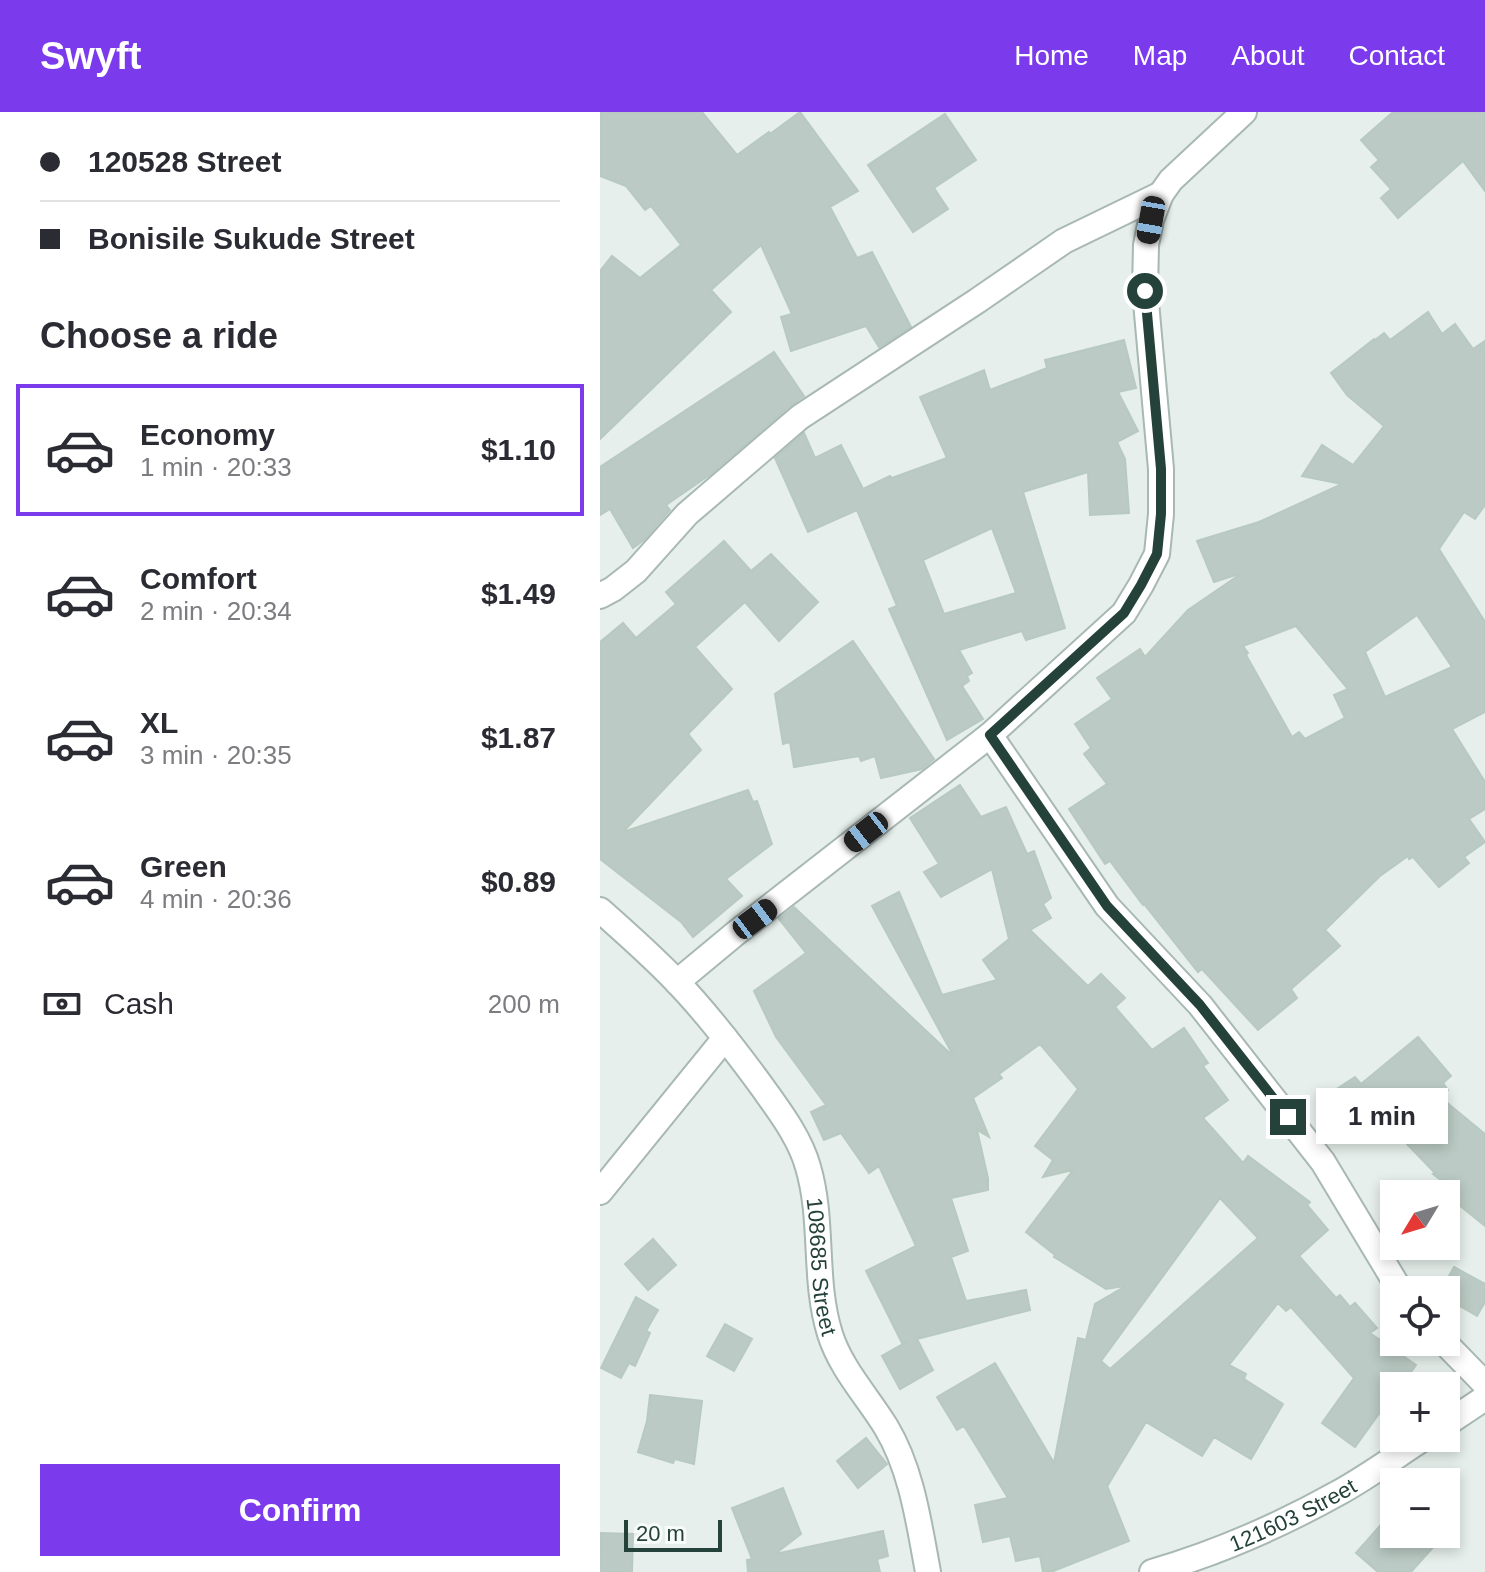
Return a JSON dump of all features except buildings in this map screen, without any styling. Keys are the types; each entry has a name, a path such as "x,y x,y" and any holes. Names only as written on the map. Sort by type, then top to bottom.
{"street":[{"path":"677,982 990,735 1124,613 1157,554 1161,514 1161,469 1145,291 1146,245 1151,220 1161,194 1189,161 1244,112"},
{"path":"600,596 636,571 687,514 800,417 1064,241 1161,194"},
{"path":"990,735 1107,906 1200,1005 1323,1162 1392,1276"},
{"name":"108685 Street","path":"600,910 677,982 725,1038 791,1130 807,1164 815,1195 822,1294 830,1333 839,1357 886,1428 899,1454 909,1483 928,1572"},
{"path":"600,1192 725,1038"},
{"path":"1458,1356 1485,1384"},
{"path":"1460,1415 1485,1398"},
{"name":"121603 Street","path":"1152,1572 1190,1561 1265,1529 1341,1491 1402,1452"}],"route":[{"path":"1145,291 1161,469 1157,554 1124,613 990,735 1107,906 1200,1005 1288,1117"}]}
